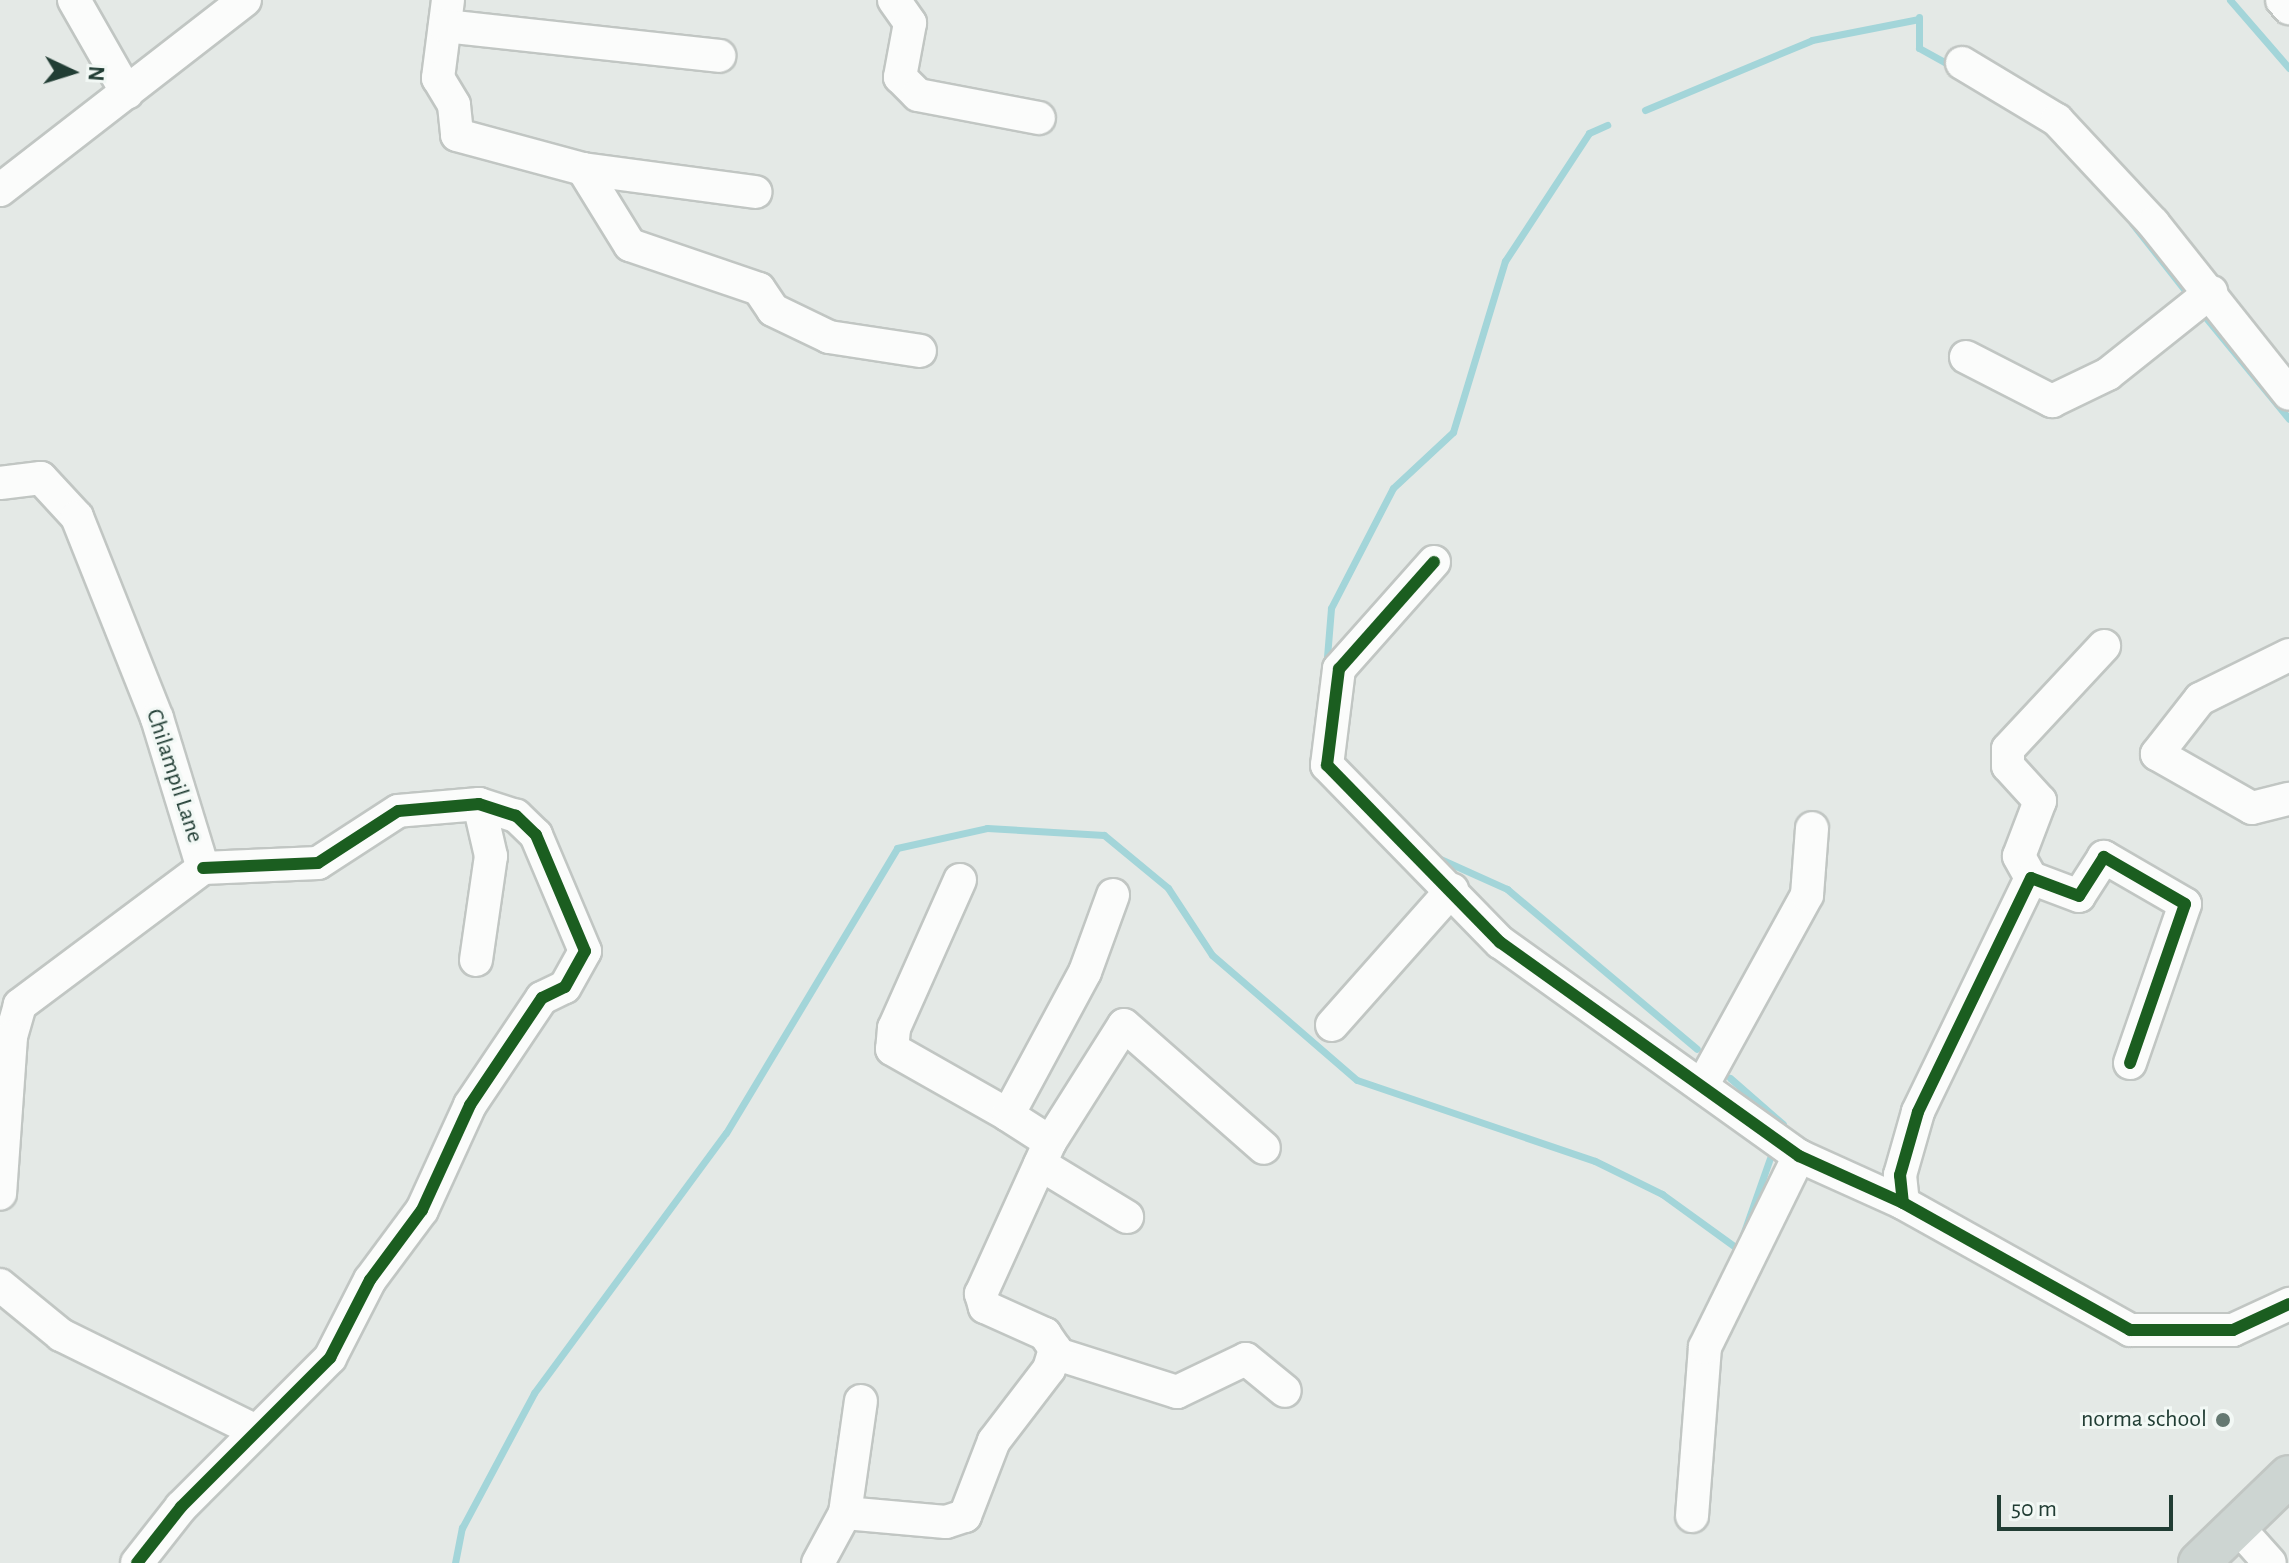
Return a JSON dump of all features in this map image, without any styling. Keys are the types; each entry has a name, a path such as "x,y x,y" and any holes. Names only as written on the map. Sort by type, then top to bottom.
{"main road":[{"path":"2199,1563 2235,1524 2289,1476"}],"street":[{"path":"74,0 127,93"},
{"path":"0,190 245,0"},
{"path":"894,0 910,23 900,77 918,95 1039,118"},
{"path":"2282,0 2289,8"},
{"path":"719,56 447,13 438,78 454,105 457,135 583,169 755,192"},
{"path":"1962,63 2057,120 2211,292 2289,394"},
{"path":"583,169 630,245 759,289 773,310 829,337 920,351"},
{"path":"1966,357 2052,401 2108,374 2211,292"},
{"name":"Chilampil Lane","path":"0,483 41,478 77,517 157,718 203,868 20,1005 11,1037 0,1194"},
{"path":"1434,562 1339,669 1327,765 1500,942 1799,1156 1903,1203 2130,1330 2233,1330 2289,1304"},
{"path":"2104,646 2008,749 2008,766 2040,801 2019,856 2031,878 2079,896 2104,857 2185,904 2130,1063"},
{"path":"2289,655 2200,699 2157,754 2252,808 2289,799"},
{"path":"137,1563 256,1431 330,1358 370,1280 422,1210 470,1105 542,998 565,987 585,951 536,835 516,816 479,804 398,811 318,863 203,868"},
{"path":"476,960 491,856 479,804"},
{"path":"1702,1086 1807,895 1812,828"},
{"path":"1903,1203 1900,1175 1918,1112 2031,878"},
{"path":"960,880 894,1028 892,1049 1008,1115 1045,1153 1127,1217"},
{"path":"1332,1025 1452,890"},
{"path":"1008,1115 1085,972 1113,895"},
{"path":"1264,1148 1124,1025 1045,1153 981,1294 985,1307 1045,1334 1054,1353 1177,1392 1246,1359 1285,1391"},
{"path":"1692,1516 1705,1347 1799,1156"},
{"path":"0,1285 61,1335 256,1431"},
{"path":"845,1513 946,1522 965,1516 994,1441 1054,1353"},
{"path":"818,1563 845,1513 861,1401"},
{"path":"2235,1524 2270,1563"}],"waterway":[{"path":"2230,0 2289,68"},
{"path":"1919,17 1919,48 1953,67"},
{"path":"1645,110 1812,40 1919,19"},
{"path":"1326,669 1331,608 1393,488 1453,432 1505,261 1589,133 1607,125"},
{"path":"2132,223 2184,289"},
{"path":"2207,319 2289,419"},
{"path":"455,1563 462,1528 534,1393 726,1133 897,848 987,828 1104,835 1168,888 1212,955 1357,1080 1595,1161 1662,1194 1738,1249 1770,1158"},
{"path":"1438,858 1507,889 1697,1049"},
{"path":"1730,1078 1783,1124"}],"cycle path":[{"path":"1434,562 1339,669 1327,765 1500,942 1799,1156 1903,1203"},
{"path":"137,1563 181,1507 330,1358 370,1280 422,1210 470,1105 542,998 565,987 585,951 536,835 516,816 479,804 398,811 318,863 203,868"},
{"path":"2130,1063 2185,904 2104,857 2079,896 2031,878 1918,1112 1900,1175 1903,1203 2130,1330 2233,1330 2289,1304"}],"place":[{"name":"norma school","path":"2223,1420"}]}
